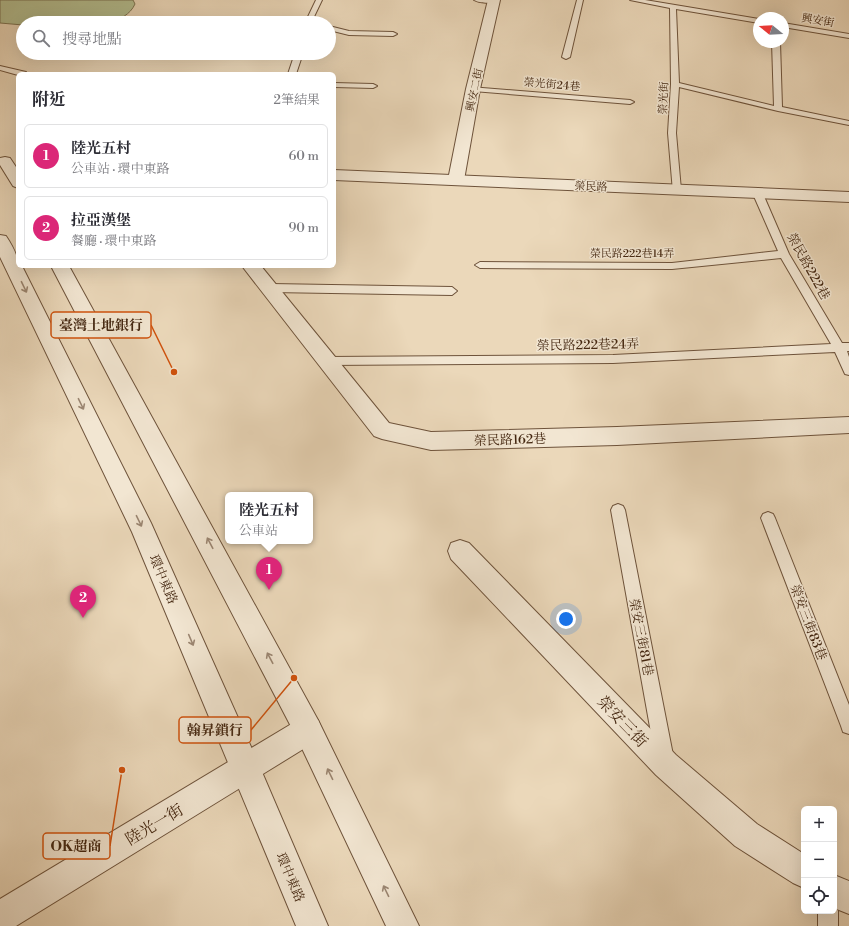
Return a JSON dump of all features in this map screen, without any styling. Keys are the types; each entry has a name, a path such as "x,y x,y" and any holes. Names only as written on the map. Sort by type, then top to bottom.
{"street":[{"name":"興安二街","path":"456,180 473,89 494,0"},
{"path":"6,161 16,179"},
{"name":"榮民路","path":"336,175 849,197"},
{"name":"環中東路","path":"0,240 143,530 246,768 312,926"},
{"path":"61,268 308,730 403,926"},
{"name":"榮民路162巷","path":"253,268 271,288 382,430 431,441 849,425"},
{"name":"榮安三街","path":"460,551 666,765 746,835 801,870"},
{"name":"陸光一街","path":"0,917 308,730"},
{"path":"837,892 849,898"}],"lane":[{"path":"311,16 319,0"},
{"path":"477,0 494,0"},
{"path":"566,56 580,0"},
{"path":"633,0 753,20"},
{"name":"榮光街","path":"673,7 675,84 672,134 676,190"},
{"name":"興安街","path":"789,26 849,36"},
{"path":"336,30 349,33 393,34"},
{"path":"776,48 778,109"},
{"path":"293,72 297,60"},
{"path":"0,68 16,72"},
{"path":"675,84 778,109 849,123"},
{"path":"336,85 373,86"},
{"name":"榮光街24巷","path":"473,89 630,102"},
{"name":"榮民路222巷","path":"758,194 784,254 844,347 849,371"},
{"name":"榮民路222巷14弄","path":"480,265 672,266 784,254"},
{"path":"271,288 452,291"},
{"name":"榮民路222巷24弄","path":"327,361 613,359 844,347"},
{"name":"榮安三街81巷","path":"618,510 666,765"},
{"name":"榮安三街83巷","path":"768,518 849,726"},
{"path":"828,914 828,926"}],"green space":[{"path":"0,0 133,0 135,4 133,8 124,16 16,16 16,24 0,23"}],"place":[{"name":"臺灣土地銀行","path":"174,372"},
{"name":"陸光五村","path":"269,590"},
{"name":"拉亞漢堡","path":"83,618"},
{"name":"翰昇鎖行","path":"294,678"},
{"name":"OK超商","path":"122,770"}]}
